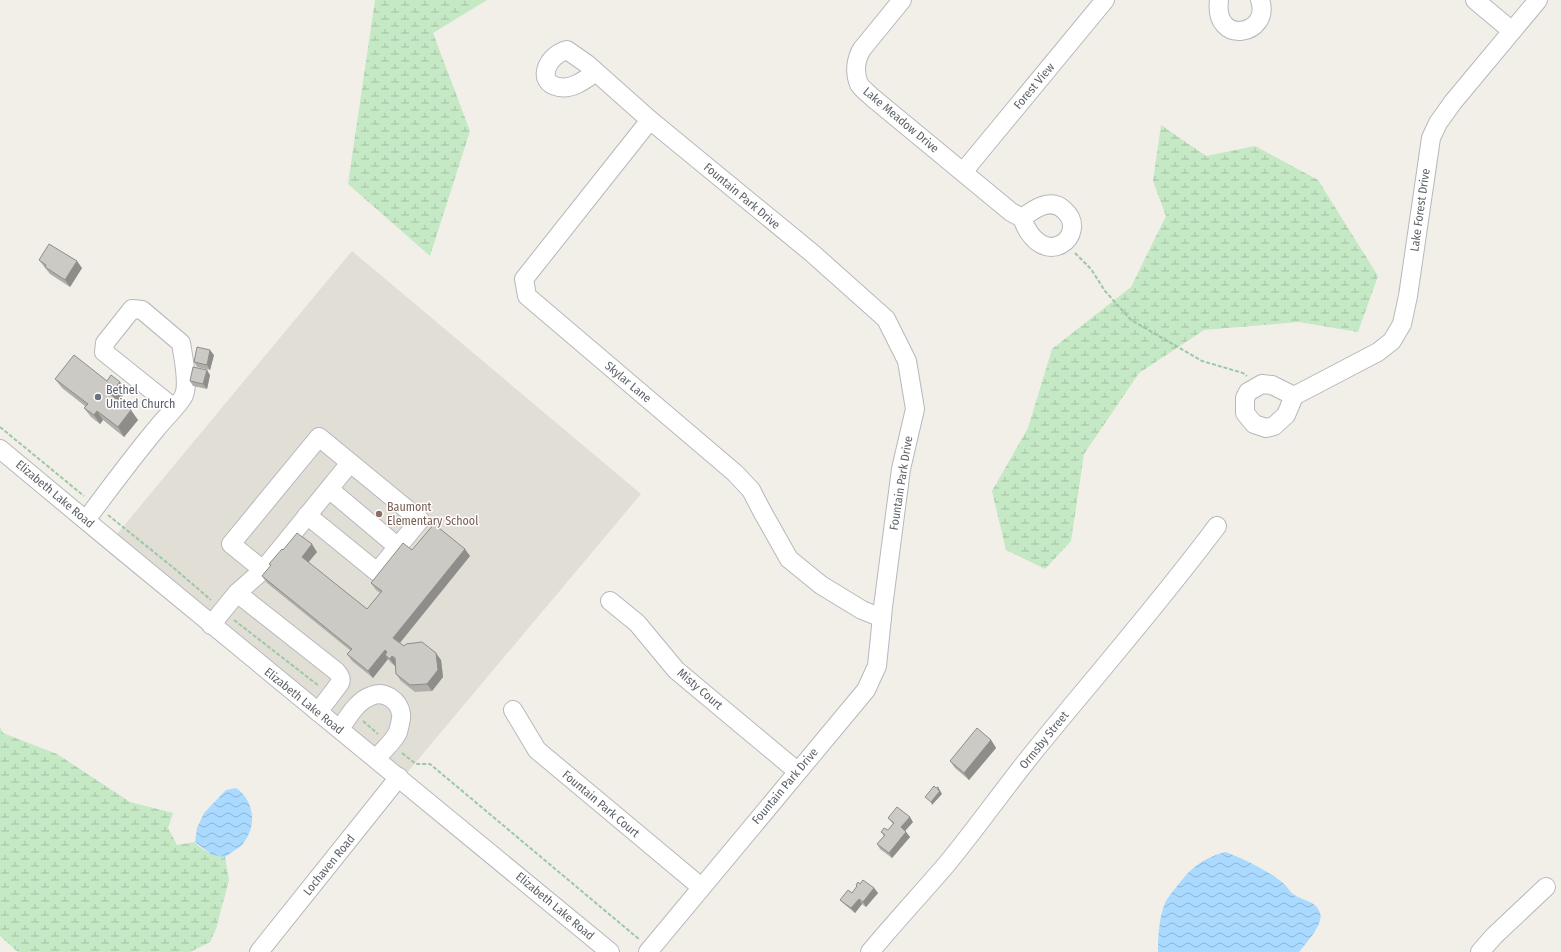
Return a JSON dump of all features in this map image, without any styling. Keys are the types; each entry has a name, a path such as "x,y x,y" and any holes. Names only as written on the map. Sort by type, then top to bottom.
{"street":[{"name":"Lake Meadow Drive","path":"902,0 858,55 856,70 860,84 873,98 1011,212 1022,218 1026,228 1032,236 1044,246 1054,248 1065,242"},
{"name":"Forest View","path":"963,172 1105,0"},
{"path":"1219,0 1218,8 1222,23 1232,30 1244,32 1254,26 1260,18 1263,8 1260,0"},
{"path":"1475,0 1512,31"},
{"name":"Lake Forest Drive","path":"1294,396 1378,352 1392,341 1402,324 1408,296 1431,138 1438,123 1453,102 1538,0"},
{"name":"Fountain Park Drive","path":"596,72 650,120 812,253 886,319 907,361 915,409 901,469 877,666 866,690 649,950"},
{"name":"Skylar Lane","path":"650,120 524,279 527,296 735,473 751,490 762,513 789,559 821,585 862,610 882,618"},
{"path":"1022,218 1034,209 1044,205 1053,204 1061,207 1071,218 1073,227 1070,236 1065,242"},
{"path":"86,520 157,428 174,408 184,395 186,376 181,343 142,310 132,309 105,343 104,352 174,408"},
{"path":"1259,385 1272,385 1294,396 1286,415 1274,426 1266,428 1254,424 1245,413 1245,398 1248,392 1259,385"},
{"path":"263,570 231,544 319,437 420,520 377,572 307,515"},
{"name":"Elizabeth Lake Road","path":"0,449 211,625 326,702 347,719 376,758 610,952"},
{"path":"211,625 237,593 263,570 350,463"},
{"path":"329,489 398,546"},
{"name":"Ormsby Street","path":"870,952 946,864 1040,744 1142,620 1174,584 1217,526"},
{"path":"237,593 336,671 341,680 326,702"},
{"name":"Misty Court","path":"610,601 637,623 676,670 797,771"},
{"path":"347,719 360,704 371,696 380,693 392,698 399,706 402,715 397,734 376,758"},
{"name":"Fountain Park Court","path":"512,710 537,750 701,887"},
{"name":"Lochaven Road","path":"258,952 399,777"},
{"path":"1480,952 1494,936 1546,887"}],"path":[{"path":"1065,242 1091,269 1105,291 1131,320 1202,361 1244,373 1259,385"},
{"path":"0,427 175,569 326,702"},
{"path":"347,719 389,743 416,764 430,764 649,950"}],"shaded area":[{"name":"Baumont Elementary School","path":"352,251 641,494 406,774 117,534"}],"green space":[{"path":"375,0 487,0 433,33 470,131 430,256 348,184"},
{"path":"1161,125 1206,156 1255,146 1318,180 1378,276 1358,332 1299,322 1204,330 1139,373 1084,454 1071,541 1045,569 1006,550 992,491 1028,428 1052,349 1131,287 1166,216 1153,181"},
{"path":"0,727 3,733 57,754 130,802 173,813 168,828 177,845 195,842 208,852 225,857 229,880 216,929 210,942 190,952 18,952 0,936"}],"water":[{"path":"236,788 243,794 251,808 252,824 250,832 241,846 225,857 212,855 195,842 197,828 204,813 226,790"},
{"path":"1225,852 1247,861 1271,874 1284,884 1293,894 1312,903 1318,909 1321,917 1317,928 1299,952 1158,952 1160,921 1168,898 1185,876 1196,866 1208,858"}],"building":[{"path":"49,244 77,261 65,280 45,267 46,265 39,260"},
{"path":"197,347 210,350 207,365 194,362"},
{"name":"Bethel United Church","path":"74,355 107,381 111,375 120,382 110,394 131,410 118,427 97,411 94,415 84,408 88,404 55,379"},
{"path":"193,367 207,370 203,384 190,381"},
{"path":"434,524 465,549 393,638 404,646 406,644 422,642 436,653 438,670 427,684 410,685 396,674 395,658 392,656 390,659 385,655 387,652 385,650 368,671 347,654 352,649 262,576 271,565 269,564 297,533 312,544 302,557 367,609 382,591 371,583 403,543 412,550"},
{"path":"977,728 991,740 964,773 950,761"},
{"path":"934,786 936,788 938,787 938,790 940,791 931,802 925,797"},
{"path":"897,807 910,817 901,827 906,832 889,853 877,844 885,835 881,832 884,828 888,830 894,823 888,818"},
{"path":"863,880 874,888 863,902 859,899 851,908 840,900 848,890 852,893 858,882 860,884"}],"place":[{"name":"Bethel United Church","path":"98,397"},
{"name":"Baumont Elementary School","path":"379,514"}]}
